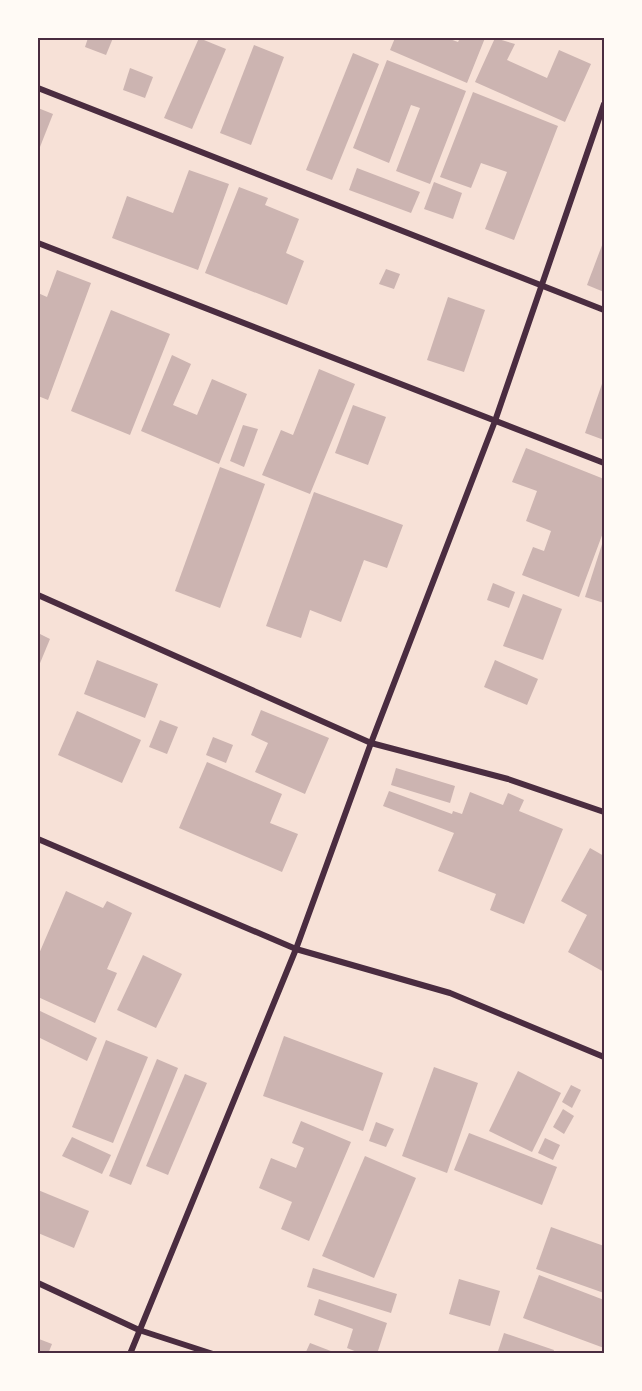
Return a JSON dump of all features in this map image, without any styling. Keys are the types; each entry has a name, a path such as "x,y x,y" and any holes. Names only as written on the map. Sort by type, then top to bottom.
{"street":[{"path":"38,88 604,310"},
{"path":"130,1353 296,949 371,743 495,420 604,104"},
{"path":"38,243 604,463"},
{"path":"38,595 371,743 508,779 604,812"},
{"path":"38,839 296,949 450,993 604,1057"},
{"path":"38,1283 139,1330 213,1353"}],"building":[{"path":"88,38 113,38 106,55 85,47"},
{"path":"199,38 226,49 192,129 164,118"},
{"path":"395,38 447,38 458,42 460,38 485,38 467,83 390,50"},
{"path":"495,38 515,44 507,60 547,78 559,50 591,64 565,122 475,82"},
{"path":"254,45 284,57 251,145 220,133"},
{"path":"353,53 379,64 332,180 306,170"},
{"path":"387,60 466,91 430,184 396,171 420,108 411,105 389,163 353,148"},
{"path":"130,68 153,77 145,98 123,90"},
{"path":"473,92 558,126 514,240 485,229 507,172 481,163 471,188 440,177"},
{"path":"38,108 53,114 38,152"},
{"path":"357,168 420,192 411,213 349,190"},
{"path":"189,170 229,184 198,270 112,238 127,196 173,213"},
{"path":"434,182 462,193 453,219 424,209"},
{"path":"239,187 268,198 265,205 299,219 286,253 304,261 287,305 205,273"},
{"path":"604,240 604,292 587,285"},
{"path":"386,269 400,274 394,289 379,284"},
{"path":"57,270 91,283 48,400 38,396 38,293 47,297"},
{"path":"448,297 485,310 464,372 427,360"},
{"path":"111,310 170,334 130,435 71,411"},
{"path":"172,355 191,364 173,405 197,415 212,379 247,394 219,464 141,431"},
{"path":"319,369 355,384 310,494 262,475 281,430 293,435"},
{"path":"604,378 604,440 585,433"},
{"path":"353,405 386,417 368,465 335,453"},
{"path":"243,425 258,429 244,467 230,461"},
{"path":"526,448 604,479 604,530 579,597 522,575 533,547 544,551 551,531 526,521 537,491 512,482"},
{"path":"220,467 265,484 220,608 175,591"},
{"path":"314,492 403,525 387,568 364,560 341,622 310,610 301,638 266,626"},
{"path":"604,538 604,603 585,597"},
{"path":"493,583 515,592 509,608 487,600"},
{"path":"523,594 562,609 543,660 503,646"},
{"path":"38,633 50,639 38,668"},
{"path":"97,660 158,684 145,718 84,694"},
{"path":"495,660 538,679 527,705 484,687"},
{"path":"261,710 329,738 305,794 255,772 268,743 251,735"},
{"path":"77,711 141,740 122,783 58,755"},
{"path":"160,720 178,727 167,754 149,747"},
{"path":"213,737 233,745 226,763 206,755"},
{"path":"207,762 282,794 270,823 298,834 282,872 179,828"},
{"path":"396,768 455,786 450,803 391,785"},
{"path":"389,791 452,814 453,811 462,814 470,792 503,805 508,793 524,800 519,811 563,829 524,924 490,910 496,894 438,871 454,833 383,806"},
{"path":"590,848 604,856 604,972 568,952 587,915 561,901"},
{"path":"66,891 103,908 107,901 132,913 107,969 117,973 95,1023 38,997 38,956"},
{"path":"143,955 182,974 156,1028 117,1010"},
{"path":"38,1010 97,1038 87,1061 38,1037"},
{"path":"284,1036 383,1073 363,1131 263,1096"},
{"path":"106,1040 148,1057 113,1143 72,1127"},
{"path":"157,1059 178,1068 131,1185 109,1176"},
{"path":"434,1067 478,1083 447,1173 402,1156"},
{"path":"518,1071 561,1093 532,1152 489,1131"},
{"path":"185,1074 207,1083 168,1175 146,1166"},
{"path":"571,1085 581,1090 572,1108 562,1102"},
{"path":"563,1109 574,1116 564,1134 553,1127"},
{"path":"301,1121 351,1142 309,1241 281,1229 292,1202 259,1188 271,1158 296,1168 304,1148 292,1143"},
{"path":"376,1122 394,1129 386,1147 369,1141"},
{"path":"469,1133 557,1167 542,1205 454,1170"},
{"path":"72,1137 111,1155 102,1174 62,1156"},
{"path":"545,1138 560,1145 553,1160 538,1153"},
{"path":"365,1156 416,1178 374,1278 322,1256"},
{"path":"38,1190 89,1211 74,1248 38,1233"},
{"path":"551,1227 604,1246 604,1293 536,1269"},
{"path":"313,1268 397,1294 391,1313 307,1287"},
{"path":"539,1275 604,1300 604,1348 523,1318"},
{"path":"459,1279 500,1291 490,1326 449,1314"},
{"path":"319,1299 387,1323 377,1354 362,1354 347,1348 353,1329 314,1315"},
{"path":"504,1333 554,1350 553,1354 497,1354"},
{"path":"39,1339 52,1344 48,1354 38,1354"},
{"path":"310,1343 336,1353 336,1354 305,1354"}]}
